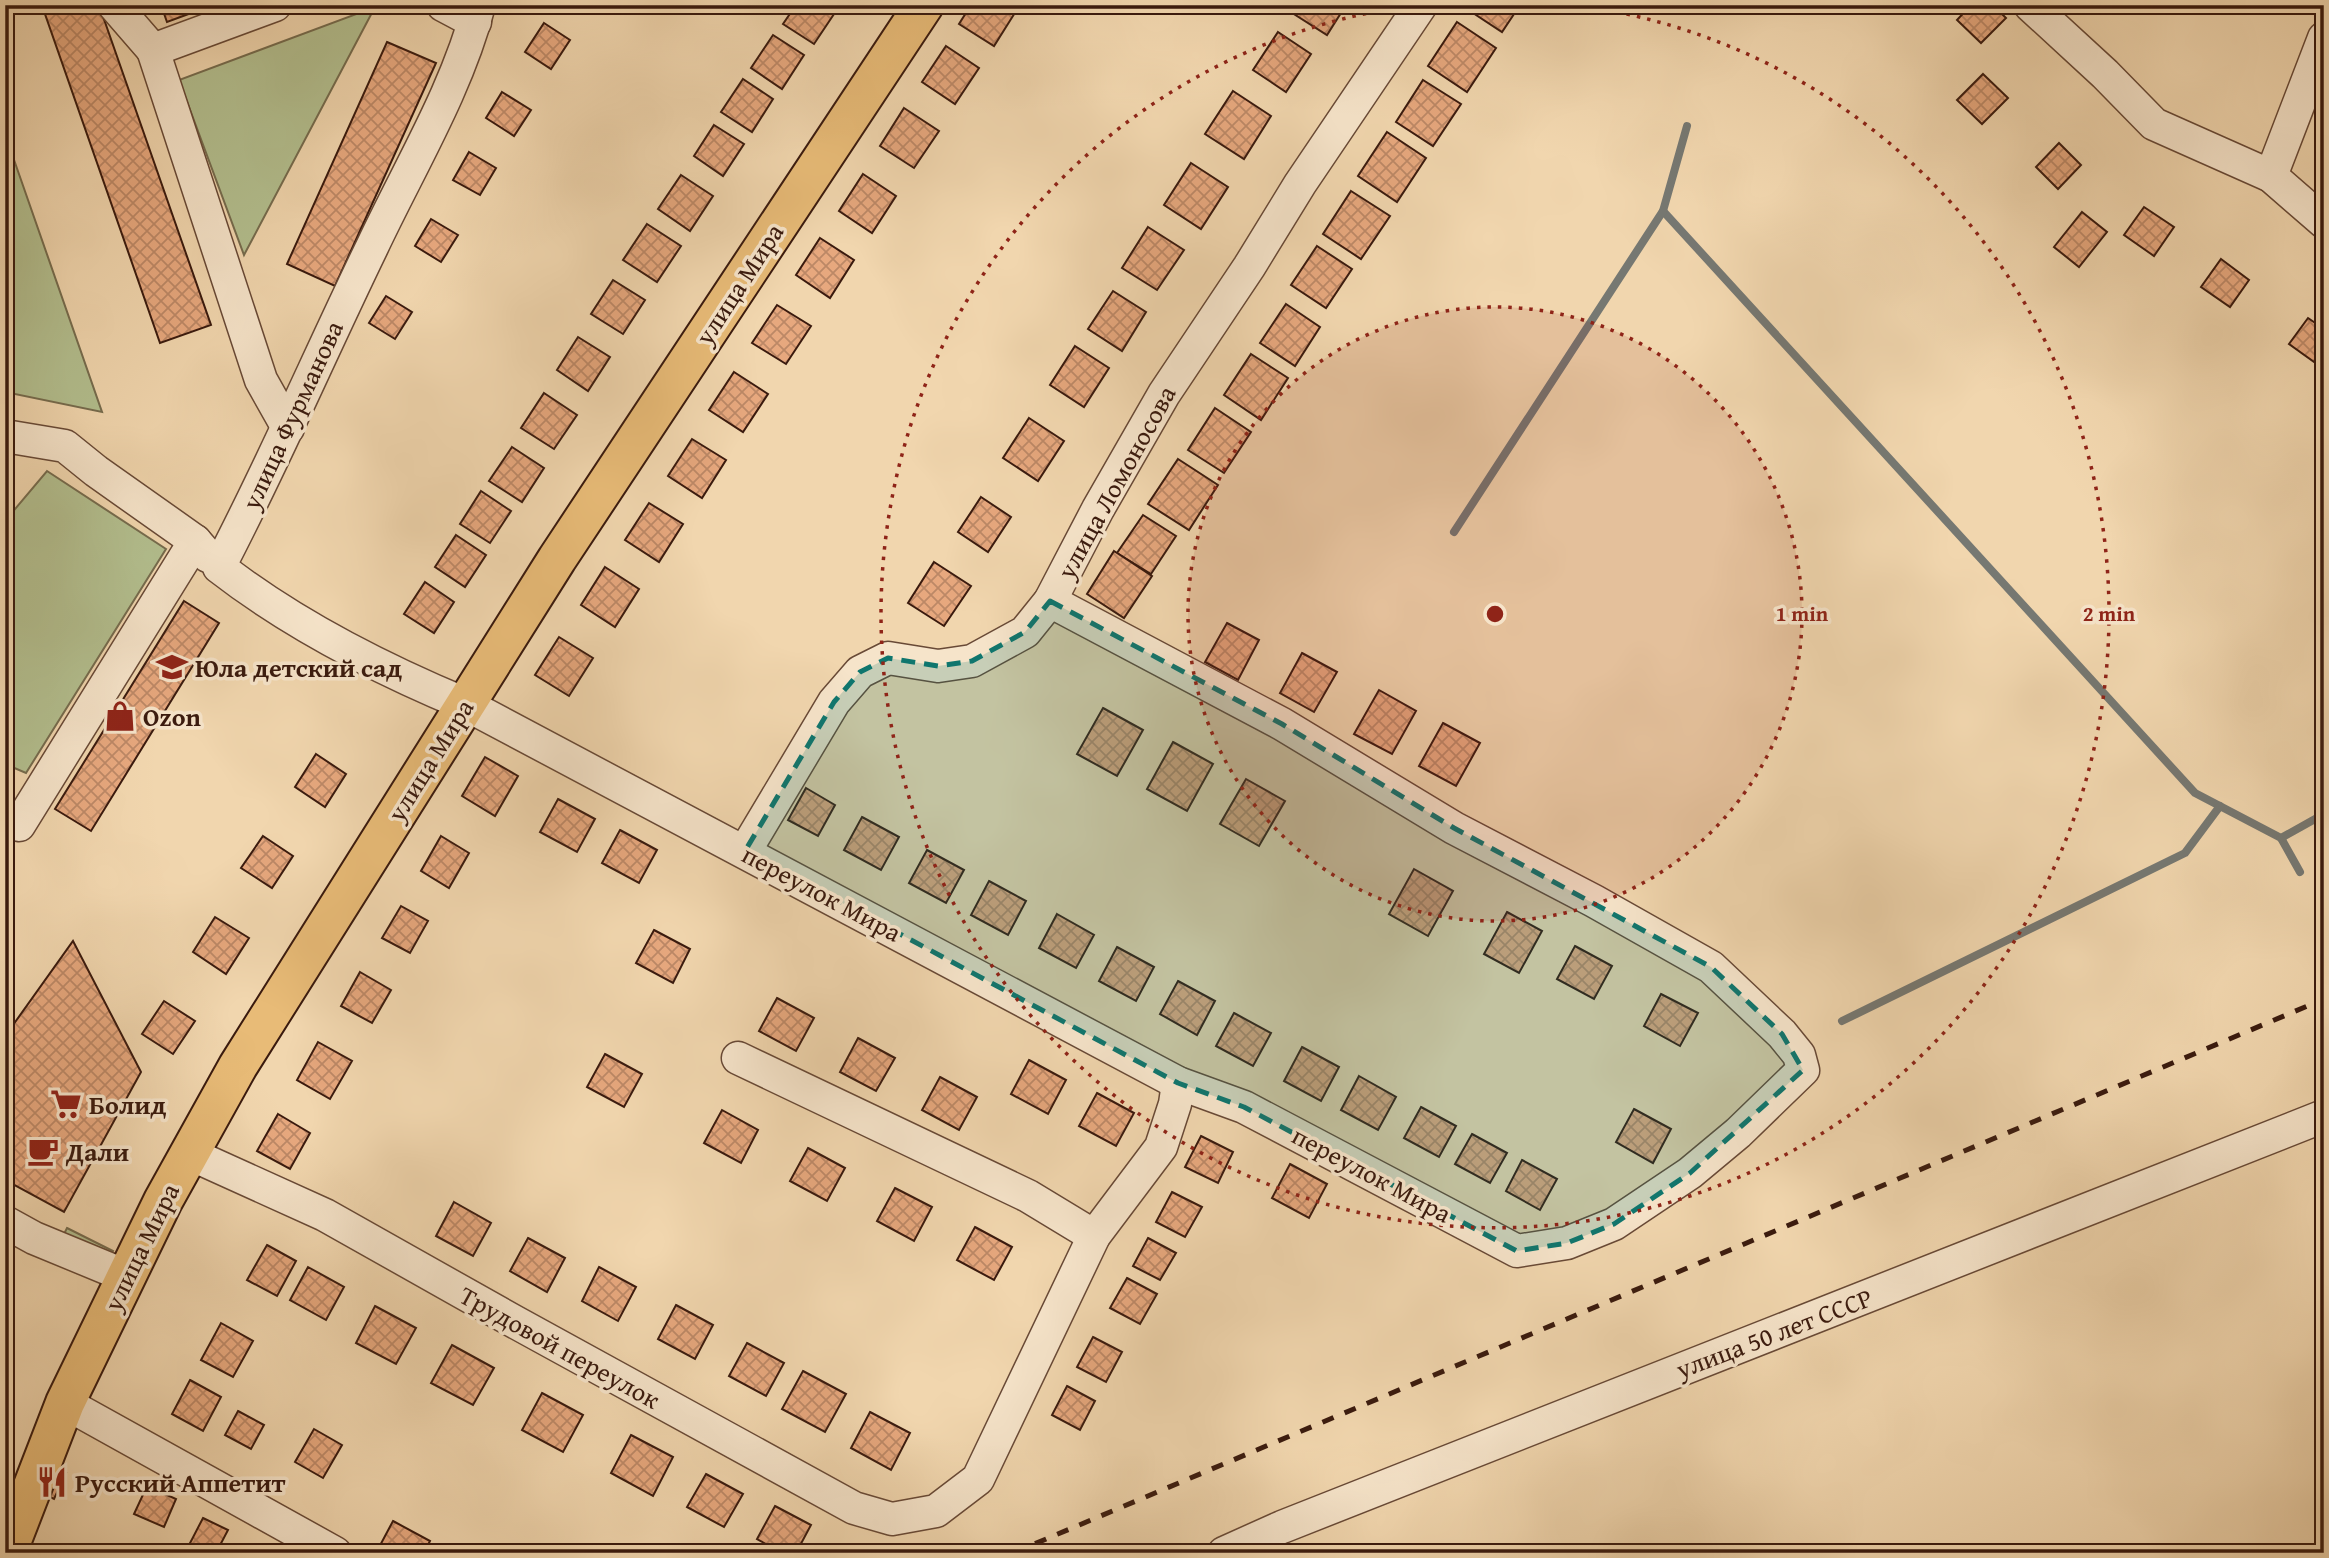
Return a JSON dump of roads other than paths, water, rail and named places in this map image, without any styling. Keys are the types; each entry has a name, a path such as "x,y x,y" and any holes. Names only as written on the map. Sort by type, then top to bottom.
{"main road":[{"name":"улица Мира","path":"8,1545 65,1403 188,1153 238,1066 557,559 924,5"}],"street":[{"path":"114,5 153,50 261,380 289,428"},
{"path":"153,50 275,5"},
{"path":"443,5 477,14"},
{"name":"улица Ломоносова","path":"745,851 834,702 860,672 888,658 938,666 972,662 1025,632 1050,601 1098,509 1164,394 1249,267 1300,184 1421,5"},
{"path":"2030,5 2105,74 2154,124 2271,176 2324,222"},
{"name":"улица Фурманова","path":"219,567 289,428 325,343 447,93 477,14"},
{"path":"2271,176 2324,38"},
{"path":"5,436 65,446 195,541 219,567 251,593 399,677 465,704"},
{"path":"10,829 195,541"},
{"name":"переулок Мира","path":"465,704 1178,1083 1244,1107 1517,1251 1567,1243 1614,1224 1690,1173 1748,1125 1803,1070 1798,1055 1782,1034 1711,967 1594,901 1454,828 1282,724 1050,601"},
{"path":"738,1058 1028,1196 1094,1236 1161,1147 1175,1104 1178,1083"},
{"name":"улица 50 лет СССР","path":"1224,1553 1282,1527 2324,1116"},
{"name":"Трудовой переулок","path":"188,1153 325,1215 526,1329 855,1508 892,1519 936,1511 978,1479 1094,1236"},
{"path":"5,1222 34,1238 126,1276"},
{"path":"65,1403 334,1553"}],"waterway":[{"path":"1454,532 1663,211 1687,126"},
{"path":"1663,211 2195,793 2281,838 2300,872"},
{"path":"1842,1021 2185,853 2220,806"},
{"path":"2281,838 2324,814"}],"railway":[{"path":"1013,1553 2324,999"}],"place":[{"name":"Юла детский сад","path":"172,667"},
{"name":"Ozon","path":"120,716"},
{"name":"Болид","path":"66,1104"},
{"name":"Дали","path":"43,1151"},
{"name":"Русский Аппетит","path":"52,1482"}]}
